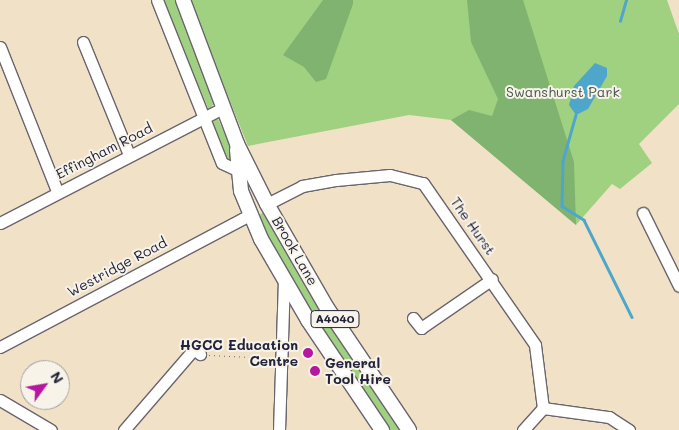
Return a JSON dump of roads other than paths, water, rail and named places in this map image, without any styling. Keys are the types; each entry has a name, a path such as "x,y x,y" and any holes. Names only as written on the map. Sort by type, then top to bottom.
{"main road":[{"name":"Brook Lane","path":"183,0 237,144 268,204 327,308 409,430"},
{"name":"Brook Lane","path":"237,144 239,171 249,215 308,320 382,430"},
{"path":"249,215 268,204"},
{"path":"308,320 327,308"}],"street":[{"path":"157,0 222,163 239,171"},
{"path":"82,42 129,155"},
{"path":"1,49 57,191"},
{"name":"Effingham Road","path":"0,223 57,191 223,108"},
{"name":"The Hurst","path":"268,204 309,184 408,176 431,192 536,345 543,408"},
{"path":"643,213 678,281"},
{"name":"Westridge Road","path":"0,347 249,215"},
{"path":"279,430 279,358 284,279"},
{"path":"413,318 421,328 492,280"},
{"path":"281,319 300,307"},
{"path":"124,430 194,348"},
{"path":"0,400 36,426 50,430"},
{"path":"523,430 543,408 609,417 629,430"}],"water":[{"path":"595,63 607,68 607,76 588,109 576,115 569,105 574,86"}],"waterway":[{"path":"620,21 626,0"},
{"path":"576,115 563,161 562,206 584,220 632,317"}],"place":[{"name":"HGCC Education Centre","path":"308,353"},
{"name":"General Tool Hire","path":"315,371"}],"park label":[{"name":"Swanshurst Park","path":"563,92"}]}
